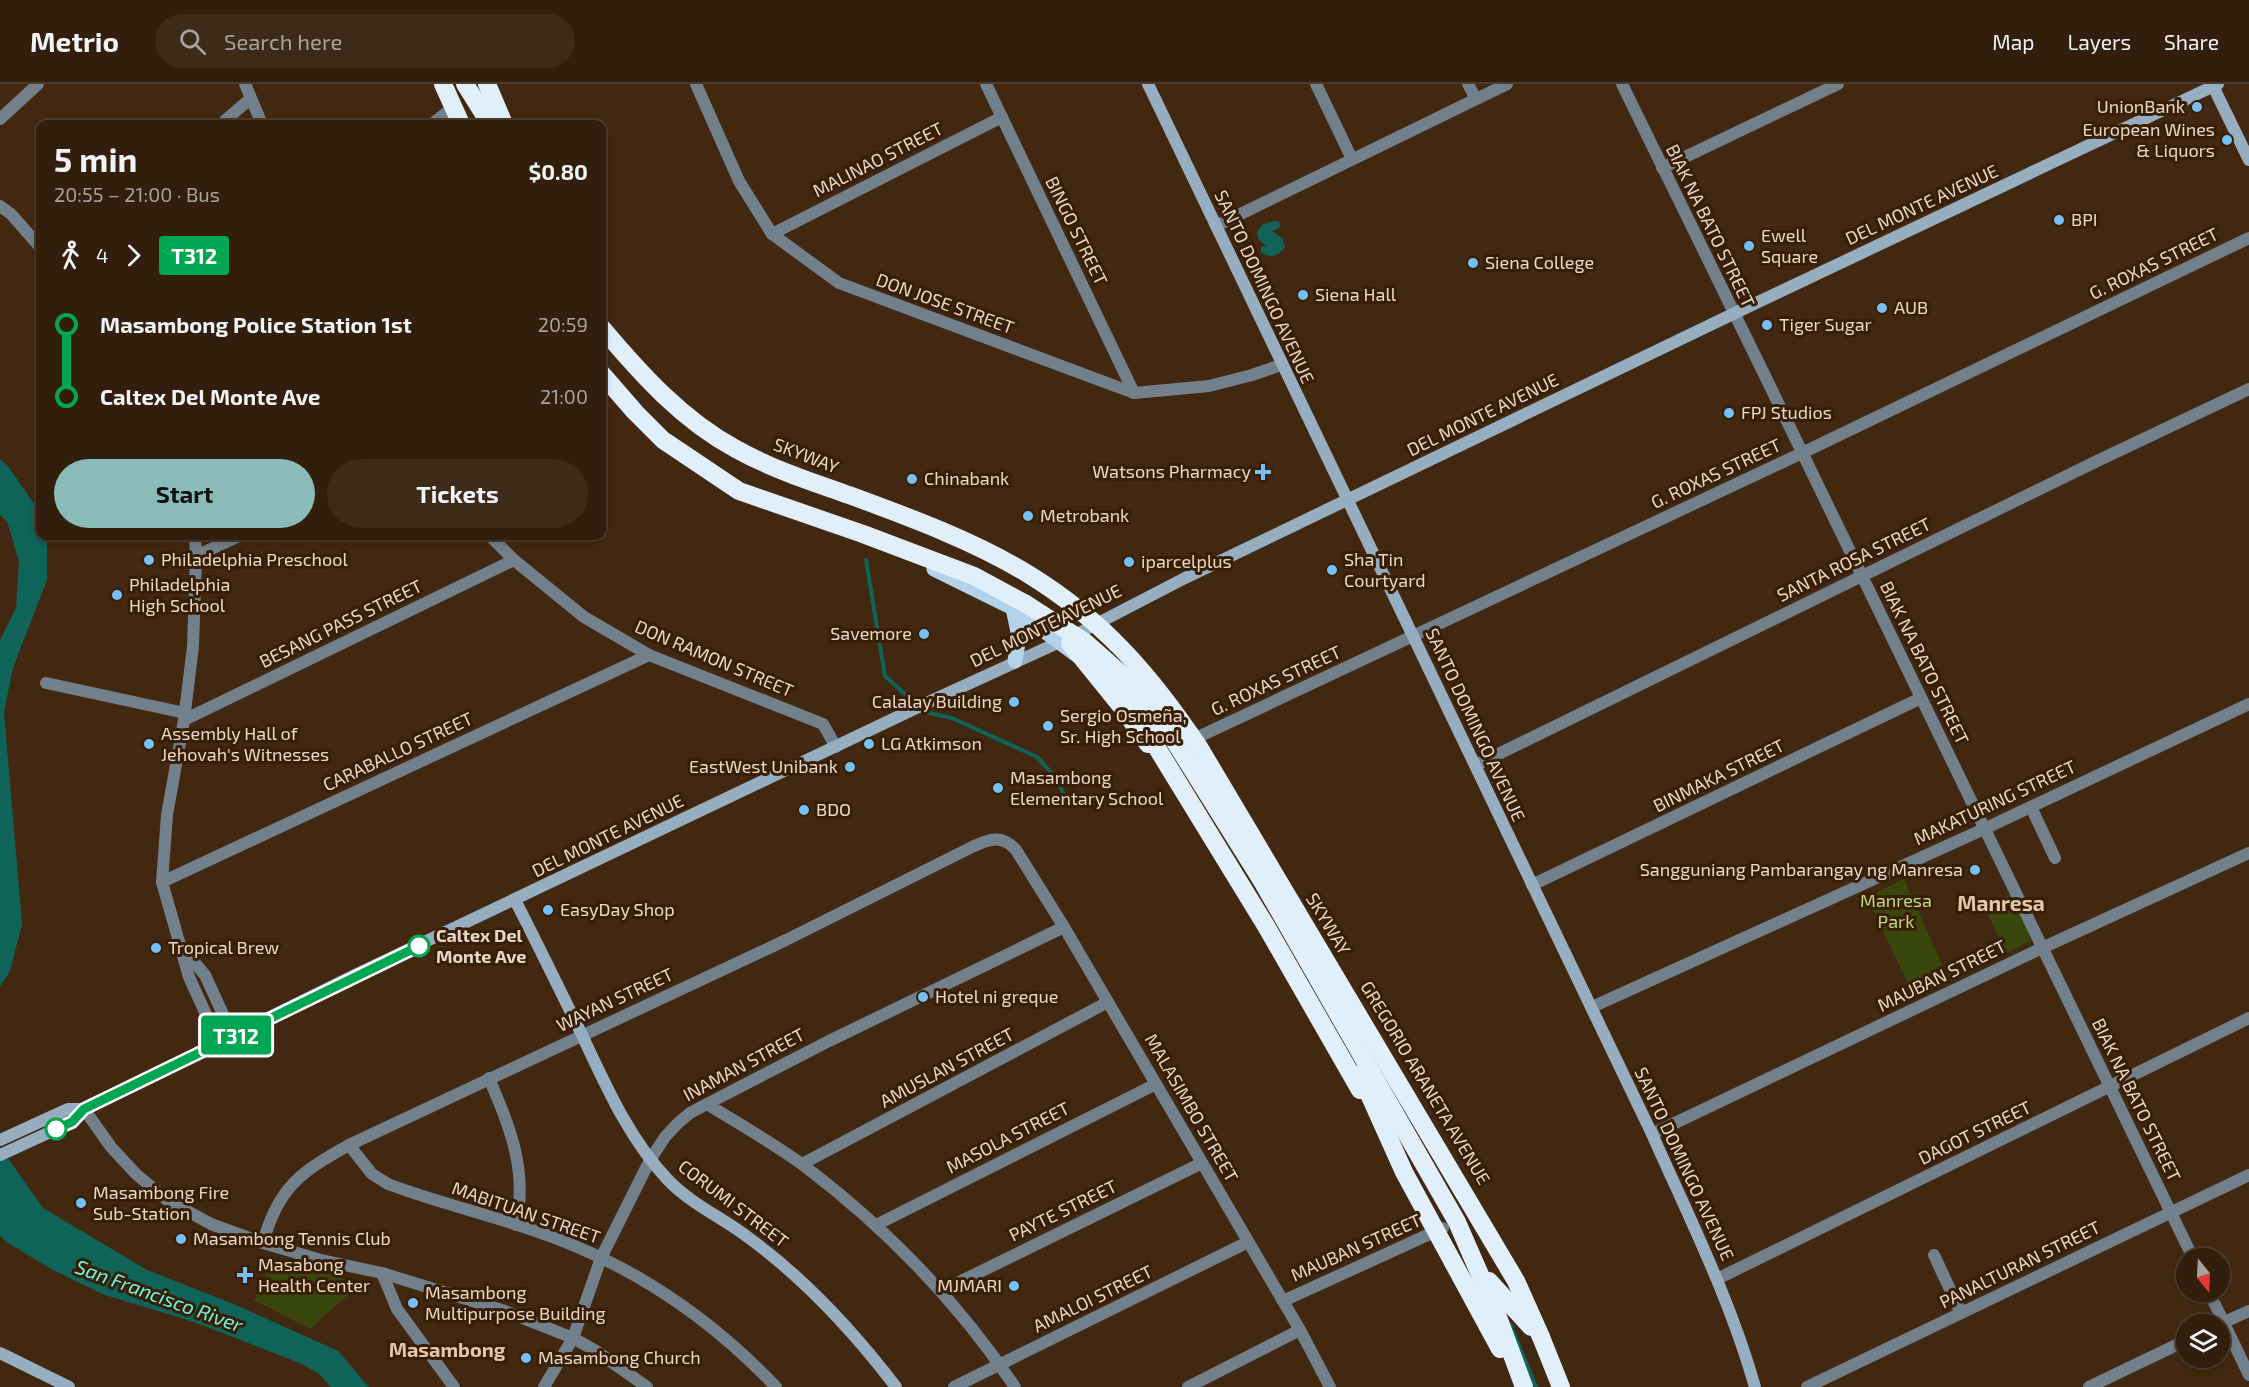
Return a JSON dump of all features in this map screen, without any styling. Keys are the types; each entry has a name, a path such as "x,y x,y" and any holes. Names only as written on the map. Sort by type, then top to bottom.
{"highway":[{"path":"442,84 459,109 482,120"},
{"path":"489,84 504,120"},
{"name":"SKYWAY","path":"606,332 664,396 735,449 799,477 876,505 980,548 1028,574 1086,614 1126,651 1167,699 1186,728 1516,1281 1561,1387"},
{"name":"SKYWAY","path":"606,379 663,440 739,491 974,576 1069,639 1147,718 1177,762 1252,886 1363,1080 1404,1172 1523,1387"},
{"name":"SKYWAY","path":"1028,574 1073,634 1122,690 1266,926 1433,1217 1450,1240 1541,1337"},
{"name":"SKYWAY","path":"1019,606 1084,642 1147,697 1262,881 1457,1222 1495,1309 1523,1387"}],"main road":[{"path":"459,109 477,84"},
{"name":"SANTO DOMINGO AVENUE","path":"1148,84 1652,1134 1717,1279 1755,1387"},
{"path":"2215,85 2249,160"},
{"name":"DEL MONTE AVENUE","path":"0,1155 16,1140 68,1109 84,1109 353,976 1015,661 1069,639 1099,621 1733,314 2215,85"},
{"name":"GREGORIO ARANETA AVENUE","path":"606,328 626,359 655,391 718,440 779,471 978,544 1018,564 1099,621 1140,661 1196,738 1467,1214 1512,1280 1556,1387"},
{"path":"606,383 664,445 697,469 744,496 770,508 913,559 1019,606 1019,637 1015,661"},
{"path":"1069,639 1118,663 1140,661"},
{"path":"1069,639 1121,700 1179,777 1444,1228 1481,1296 1523,1387"},
{"name":"CORUMI STREET","path":"515,900 627,1125 650,1160 669,1182 696,1203 748,1236 785,1266 840,1320 896,1387"},
{"name":"DEL MONTE AVENUE","path":"0,1140 16,1140"},
{"path":"1444,1228 1467,1214"},
{"path":"0,1353 69,1387"}],"street":[{"path":"0,119 38,84"},
{"path":"244,84 260,120"},
{"name":"DON JOSE STREET","path":"696,84 739,181 772,234 839,283 1134,393 1209,386 1281,365"},
{"name":"BINGO STREET","path":"986,84 1134,393"},
{"path":"1316,84 1352,159"},
{"path":"1468,84 1476,99"},
{"path":"1216,226 1507,84"},
{"name":"BIAK NA BATO STREET","path":"1622,84 2188,1248"},
{"path":"1662,168 1838,84"},
{"path":"226,120 250,99"},
{"path":"439,120 459,109"},
{"name":"MALINAO STREET","path":"772,234 1002,117"},
{"path":"0,206 11,214 36,243"},
{"name":"G. ROXAS STREET","path":"1196,738 1802,453 2249,238"},
{"name":"SANTA ROSA STREET","path":"1476,765 2249,389"},
{"path":"195,540 193,646 185,716 167,815 162,882 192,983 219,1043"},
{"path":"196,556 230,540"},
{"name":"DON RAMON STREET","path":"494,540 514,561 584,617 649,654 823,724 836,747"},
{"name":"BESANG PASS STREET","path":"185,716 514,561"},
{"name":"CARABALLO STREET","path":"162,882 649,654"},
{"path":"46,684 185,716"},
{"name":"BINMAKA STREET","path":"1532,885 1921,698"},
{"name":"MAKATURING STREET","path":"1592,1007 1984,829 2249,704"},
{"path":"2031,807 2055,858"},
{"name":"WAYAN STREET","path":"263,1243 279,1200 296,1179 315,1164 349,1145 786,940 982,843 997,838 1002,839 1016,850"},
{"name":"MALASIMBO STREET","path":"1016,850 1064,927 1300,1330 1330,1387"},
{"name":"MAUBAN STREET","path":"1652,1134 2042,948 2249,853"},
{"name":"INAMAN STREET","path":"544,1387 573,1338 601,1258 650,1160 665,1137 678,1123 690,1113 829,1041 1064,927"},
{"path":"182,948 202,971 233,1036"},
{"name":"AMUSLAN STREET","path":"802,1164 1108,1002"},
{"name":"DAGOT STREET","path":"1717,1279 2249,1018"},
{"path":"489,1078 509,1127 518,1159 520,1178 516,1225"},
{"name":"MASOLA STREET","path":"876,1225 1156,1084"},
{"path":"707,1104 802,1164 876,1225 941,1291 1015,1387"},
{"path":"84,1109 111,1148 136,1174 167,1200 211,1224 263,1243 321,1260 382,1273 505,1311 573,1338 596,1351 647,1387"},
{"name":"MABITUAN STREET","path":"349,1145 372,1174 387,1184 516,1225 573,1245 601,1258 675,1300 723,1336 776,1387"},
{"name":"PAYTE STREET","path":"941,1291 1202,1163"},
{"name":"PANALTURAN STREET","path":"1807,1387 2249,1175"},
{"name":"MAUBAN STREET","path":"1283,1301 1444,1228"},
{"name":"AMALOI STREET","path":"954,1387 1248,1242"},
{"path":"1934,1255 1961,1313"},
{"path":"382,1273 397,1309 449,1377 454,1387"},
{"path":"2230,1320 2249,1311"},
{"path":"1188,1387 1300,1330"},
{"path":"2230,1339 2249,1375"},
{"path":"2089,1387 2176,1345"}],"green space":[{"name":"Manresa Park","path":"1904,879 1949,980 1914,996 1867,897"},
{"name":"Manresa Park","path":"2015,892 2037,938 2006,953 1984,906"},
{"path":"274,1258 360,1284 310,1329 254,1300"}],"water":[{"path":"1278,221 1281,227 1272,231 1282,238 1285,247 1271,256 1261,252 1261,247 1266,246 1258,239 1257,231 1263,224"},
{"path":"0,459 7,465 36,506 36,540 47,540 47,580 13,668 4,712 22,924 10,971 0,987 0,640 16,608 19,562 7,521 0,515"},
{"name":"San Francisco River","path":"0,1147 43,1208 147,1270 236,1305 338,1351 369,1387 331,1387 319,1374 302,1364 194,1322 105,1295 53,1270 8,1243 0,1236"}],"waterway":[{"path":"866,560 885,676 916,704"},
{"path":"922,709 925,712 952,718 1037,757 1057,779 1068,804"},
{"path":"1510,1324 1536,1387"}],"bus line":[{"name":"T312","path":"56,1129 72,1122 84,1109 353,976 419,946"}],"place":[{"name":"UnionBank","path":"2197,107"},
{"name":"European Wines & Liquors","path":"2227,140"},
{"name":"BPI","path":"2059,220"},
{"name":"Ewell Square","path":"1749,246"},
{"name":"Siena College","path":"1473,263"},
{"name":"Siena Hall","path":"1303,295"},
{"name":"AUB","path":"1882,308"},
{"name":"Tiger Sugar","path":"1767,325"},
{"name":"FPJ Studios","path":"1729,413"},
{"name":"Watsons Pharmacy","path":"1263,472"},
{"name":"Chinabank","path":"912,479"},
{"name":"Metrobank","path":"1028,516"},
{"name":"Philadelphia Preschool","path":"149,560"},
{"name":"iparcelplus","path":"1129,562"},
{"name":"Sha Tin Courtyard","path":"1332,570"},
{"name":"Philadelphia High School","path":"117,595"},
{"name":"Savemore","path":"924,634"},
{"name":"Calalay Building","path":"1014,702"},
{"name":"Sergio Osmeña, Sr. High School","path":"1048,726"},
{"name":"Assembly Hall of Jehovah's Witnesses","path":"149,744"},
{"name":"LG Atkimson","path":"869,744"},
{"name":"EastWest Unibank","path":"850,767"},
{"name":"Masambong Elementary School","path":"998,788"},
{"name":"BDO","path":"804,810"},
{"name":"Sangguniang Pambarangay ng Manresa","path":"1975,870"},
{"name":"EasyDay Shop","path":"548,910"},
{"name":"Caltex Del Monte Ave","path":"419,946"},
{"name":"Tropical Brew","path":"156,948"},
{"name":"Hotel ni greque","path":"923,997"},
{"name":"Masambong Fire Sub-Station","path":"81,1203"},
{"name":"Masambong Tennis Club","path":"181,1239"},
{"name":"Masabong Health Center","path":"245,1275"},
{"name":"MJMARI","path":"1014,1286"},
{"name":"Masambong Multipurpose Building","path":"413,1303"},
{"name":"Masambong Church","path":"526,1358"}],"district":[{"name":"Manresa","path":"2001,904"},
{"name":"Masambong","path":"447,1350"}]}
